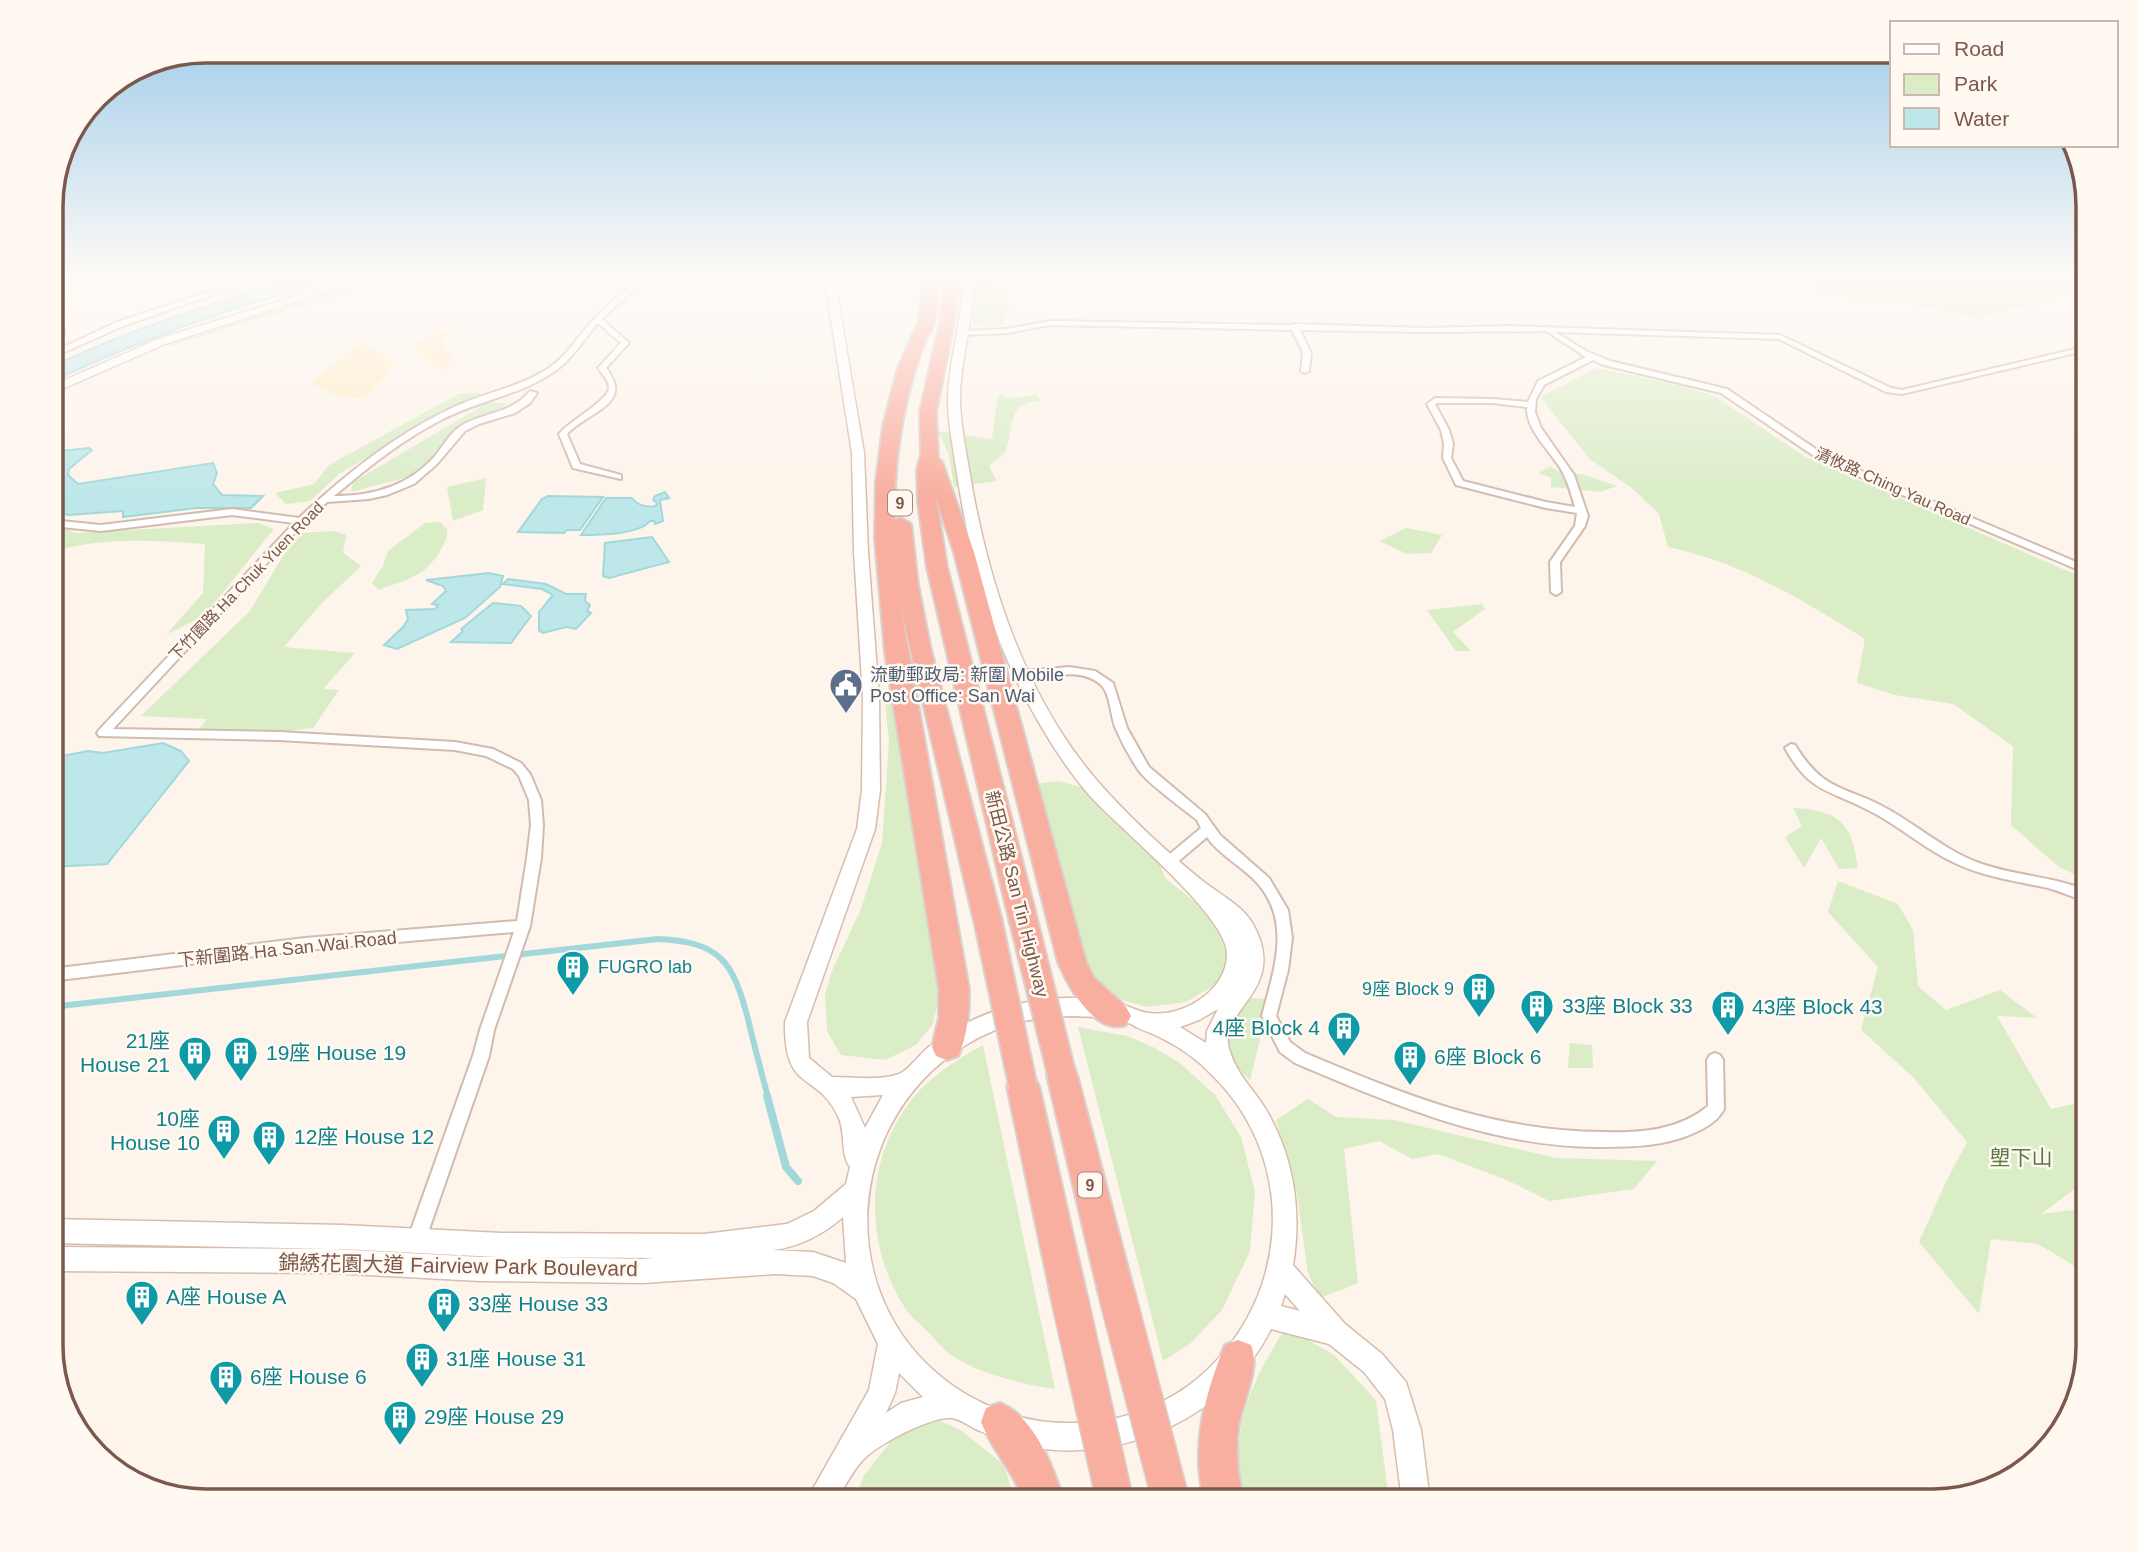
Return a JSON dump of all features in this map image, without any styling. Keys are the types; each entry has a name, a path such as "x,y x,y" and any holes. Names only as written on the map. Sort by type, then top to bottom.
{"highway":[{"path":"909,353 887,444 884,520 887,585 896,657 954,989 954,1017 947,1047"},
{"name":"新田公路 San Tin Highway","path":"920,353 902,447 902,551 920,655 967,828 1112,1489"},
{"name":"新田公路 San Tin Highway","path":"940,353 928,412 930,455 926,469 926,502 937,567 1117,1295 1168,1489"},
{"path":"930,455 964,552 1072,962 1083,986 1116,1016"},
{"path":"1220,1489 1217,1478 1217,1424 1238,1358"},
{"path":"1000,1422 1020,1446 1033,1469 1040,1489"}],"street":[{"path":"63,386 135,353"},
{"name":"下竹園路 Ha Chuk Yuen Road","path":"523,926 537,825 535,800 529,784 517,766 507,759 489,752 429,744 279,736 103,733 324,499 365,466 432,422 454,410 534,379 553,369 570,353"},
{"path":"615,353 602,368 613,381 608,401 588,412 563,434 576,466 618,477"},
{"path":"843,353 857,436 871,724 871,790 866,829 796,1022 796,1048 801,1064 839,1098 851,1117 857,1142 858,1163"},
{"path":"960,353 954,401 966,500 1005,633 1040,713 1078,769 1121,817 1195,885 1233,912 1248,931 1254,951 1251,981 1218,1031 1217,1046 1231,1077"},
{"path":"1305,371 1307,353"},
{"name":"清攸路 Ching Yau Road","path":"1586,353 1606,363 1724,391 1823,458 2076,566"},
{"path":"1815,353 1896,392 2065,353"},
{"path":"1556,592 1555,562 1580,526 1582,511 1569,475 1537,428 1531,405 1541,383 1592,357"},
{"path":"324,499 374,497 408,484 433,464 465,427 521,407 533,393"},
{"path":"1531,405 1462,400 1431,402 1450,445 1447,458 1459,483 1546,505 1582,511"},
{"path":"63,524 101,527 232,512 301,521"},
{"path":"1023,675 1080,671 1104,679 1109,686 1121,728 1136,758 1153,778 1201,817 1208,829 1264,882 1283,914 1285,938 1281,970 1269,1016 1285,1046 1300,1058 1419,1108 1496,1131 1574,1142 1650,1139 1692,1128 1716,1108 1715,1060"},
{"path":"1791,748 1799,762 1820,783 1872,807 1952,856 1999,873 2076,891"},
{"path":"1170,862 1208,829"},
{"path":"1141,1023 1194,1013 1214,1000 1233,976 1237,958 1234,940 1195,885"},
{"path":"406,1264 481,1056 487,1030 523,926"},
{"name":"下新圍路 Ha San Wai Road","path":"63,974 305,944 523,926"},
{"path":"1073,1011 1116,1016 1141,1023 1204,1054 1231,1077 1257,1109 1272,1135 1284,1168 1290,1208 1289,1246 1284,1273 1267,1315 1238,1358 1196,1394 1150,1418 1087,1432 1038,1431 1000,1422 956,1403 919,1377 890,1345 874,1322 859,1287 848,1232 850,1194 858,1163 882,1111 904,1083 947,1047 981,1029 1031,1014 1073,1011"},
{"path":"828,1087 868,1087 904,1083"},
{"name":"錦綉花園大道 Fairview Park Boulevard","path":"63,1231 611,1247 704,1246 774,1240 789,1236 823,1219 850,1194"},
{"name":"錦綉花園大道 Fairview Park Boulevard","path":"63,1259 406,1264 480,1269 643,1271 775,1262 804,1263 840,1273 859,1287"},
{"path":"1284,1273 1336,1333 1373,1363 1396,1392 1407,1430 1414,1489"},
{"path":"1267,1315 1336,1333"},
{"path":"828,1489 853,1449 882,1393 890,1345"},
{"path":"853,1449 911,1413 956,1403"}],"green space":[{"path":"1597,368 1682,386 1716,397 1804,456 2076,575 2076,875 2059,867 2011,825 2013,746 1953,704 1895,695 1857,683 1865,639 1771,584 1721,562 1668,547 1659,514 1633,489 1590,459 1540,397"},
{"path":"460,393 482,393 455,405 339,474 310,501 286,504 275,493 314,484 329,465"},
{"path":"1001,393 1009,398 1036,395 1041,401 1030,402 1017,410 1006,450 989,466 997,481 954,487 949,455 938,431 992,439 997,402"},
{"path":"487,403 508,403 443,445 429,462 408,477 351,492 353,482"},
{"path":"1550,466 1558,471 1585,475 1617,486 1600,492 1551,487 1551,478 1539,473"},
{"path":"486,478 483,510 453,521 447,487"},
{"path":"440,522 447,529 447,537 429,566 406,580 378,590 372,583 383,566 388,551 425,523"},
{"path":"258,523 274,529 204,616 167,634 203,593 205,544 147,541 63,549 63,527 75,533"},
{"path":"1406,528 1442,535 1431,553 1407,554 1380,541"},
{"path":"334,531 346,535 343,553 361,566 321,604 284,647 355,653 323,689 339,690 313,728 278,732 246,729 225,739 214,729 199,730 207,719 141,716 250,611 283,556 302,533"},
{"path":"1482,604 1485,609 1453,632 1471,651 1456,651 1427,610"},
{"path":"885,700 895,705 940,993 933,1024 916,1045 885,1060 841,1055 827,1031 825,995 832,971 861,909 882,843 889,743"},
{"path":"1059,781 1087,789 1098,806 1159,863 1166,879 1222,923 1230,952 1218,983 1186,1002 1147,1007 1112,997 1094,982 1084,959 1036,784"},
{"path":"1793,808 1822,812 1840,822 1852,840 1858,868 1839,869 1821,838 1804,868 1785,837 1802,826"},
{"name":"塱下山","path":"1838,881 1898,904 1913,930 1918,986 1946,1010 2000,990 2037,1018 1997,1016 2051,1109 2074,1104 2076,1188 2041,1214 2076,1210 2076,1267 2038,1244 1991,1239 1979,1314 1919,1242 1967,1142 1913,1077 1861,1030 1878,967 1828,912"},
{"path":"1248,998 1266,999 1263,1027 1250,1080 1214,1046"},
{"path":"1078,1027 1127,1036 1155,1048 1181,1064 1215,1095 1241,1137 1255,1192 1250,1251 1222,1310 1190,1344 1163,1361"},
{"path":"1570,1043 1592,1045 1593,1068 1568,1068"},
{"path":"983,1045 1055,1389 1000,1377 950,1354 905,1308 891,1282 881,1254 875,1197 879,1169 888,1141 901,1115 919,1091 949,1066"},
{"path":"1308,1099 1336,1117 1394,1120 1556,1158 1657,1161 1634,1189 1549,1201 1507,1180 1438,1154 1412,1159 1379,1141 1344,1149 1358,1283 1320,1298 1308,1273 1297,1195 1276,1120"},
{"path":"1286,1327 1334,1355 1376,1400 1387,1489 1243,1489 1240,1476 1240,1431 1252,1389"},
{"path":"938,1420 962,1431 1004,1465 1011,1489 859,1489 863,1477 895,1436"}],"sand":[{"path":"347,353 382,353 394,367 364,399 338,396 310,383"},
{"path":"419,353 449,353 453,360 441,372"}],"water":[{"path":"114,353 63,377 63,362 80,354"},
{"path":"92,450 69,469 68,475 78,484 213,463 217,473 213,484 222,495 263,496 251,508 196,508 123,517 123,511 68,515 63,514 63,451"},
{"path":"665,492 669,498 660,500 663,521 655,524 650,521 645,526 628,532 581,535 606,498 632,498 641,505 652,507 658,504 653,500 655,496"},
{"path":"548,496 603,497 580,530 567,530 564,533 518,532 542,499"},
{"path":"652,537 669,562 609,578 603,576 605,543"},
{"path":"489,573 503,576 500,587 465,618 397,649 384,645 403,627 408,619 406,610 435,609 438,605 432,604 446,591 443,586 426,580"},
{"path":"508,579 546,584 566,594 586,594 585,601 590,605 587,611 591,613 576,629 566,627 543,633 539,631 539,612 553,595 542,589 503,584"},
{"path":"493,603 521,606 531,616 511,643 451,642 463,631 461,629"},
{"path":"163,743 181,751 189,761 107,864 63,866 63,756 88,751 103,753"}],"waterway":[{"path":"63,1006 658,939 679,941 710,951 730,969 742,999 768,1097"},
{"path":"767,1096 786,1167 798,1181"}],"place":[{"name":"流動郵政局: 新圍 Mobile Post Office: San Wai","path":"846,715"},
{"name":"FUGRO lab","path":"573,997"},
{"name":"9座 Block 9","path":"1479,1019"},
{"name":"33座 Block 33","path":"1537,1036"},
{"name":"43座 Block 43","path":"1728,1037"},
{"name":"4座 Block 4","path":"1344,1058"},
{"name":"21座 House 21","path":"195,1083"},
{"name":"19座 House 19","path":"241,1083"},
{"name":"6座 Block 6","path":"1410,1087"},
{"name":"10座 House 10","path":"224,1161"},
{"name":"12座 House 12","path":"269,1167"},
{"name":"A座 House A","path":"142,1327"},
{"name":"33座 House 33","path":"444,1334"},
{"name":"31座 House 31","path":"422,1389"},
{"name":"6座 House 6","path":"226,1407"},
{"name":"29座 House 29","path":"400,1447"}]}
